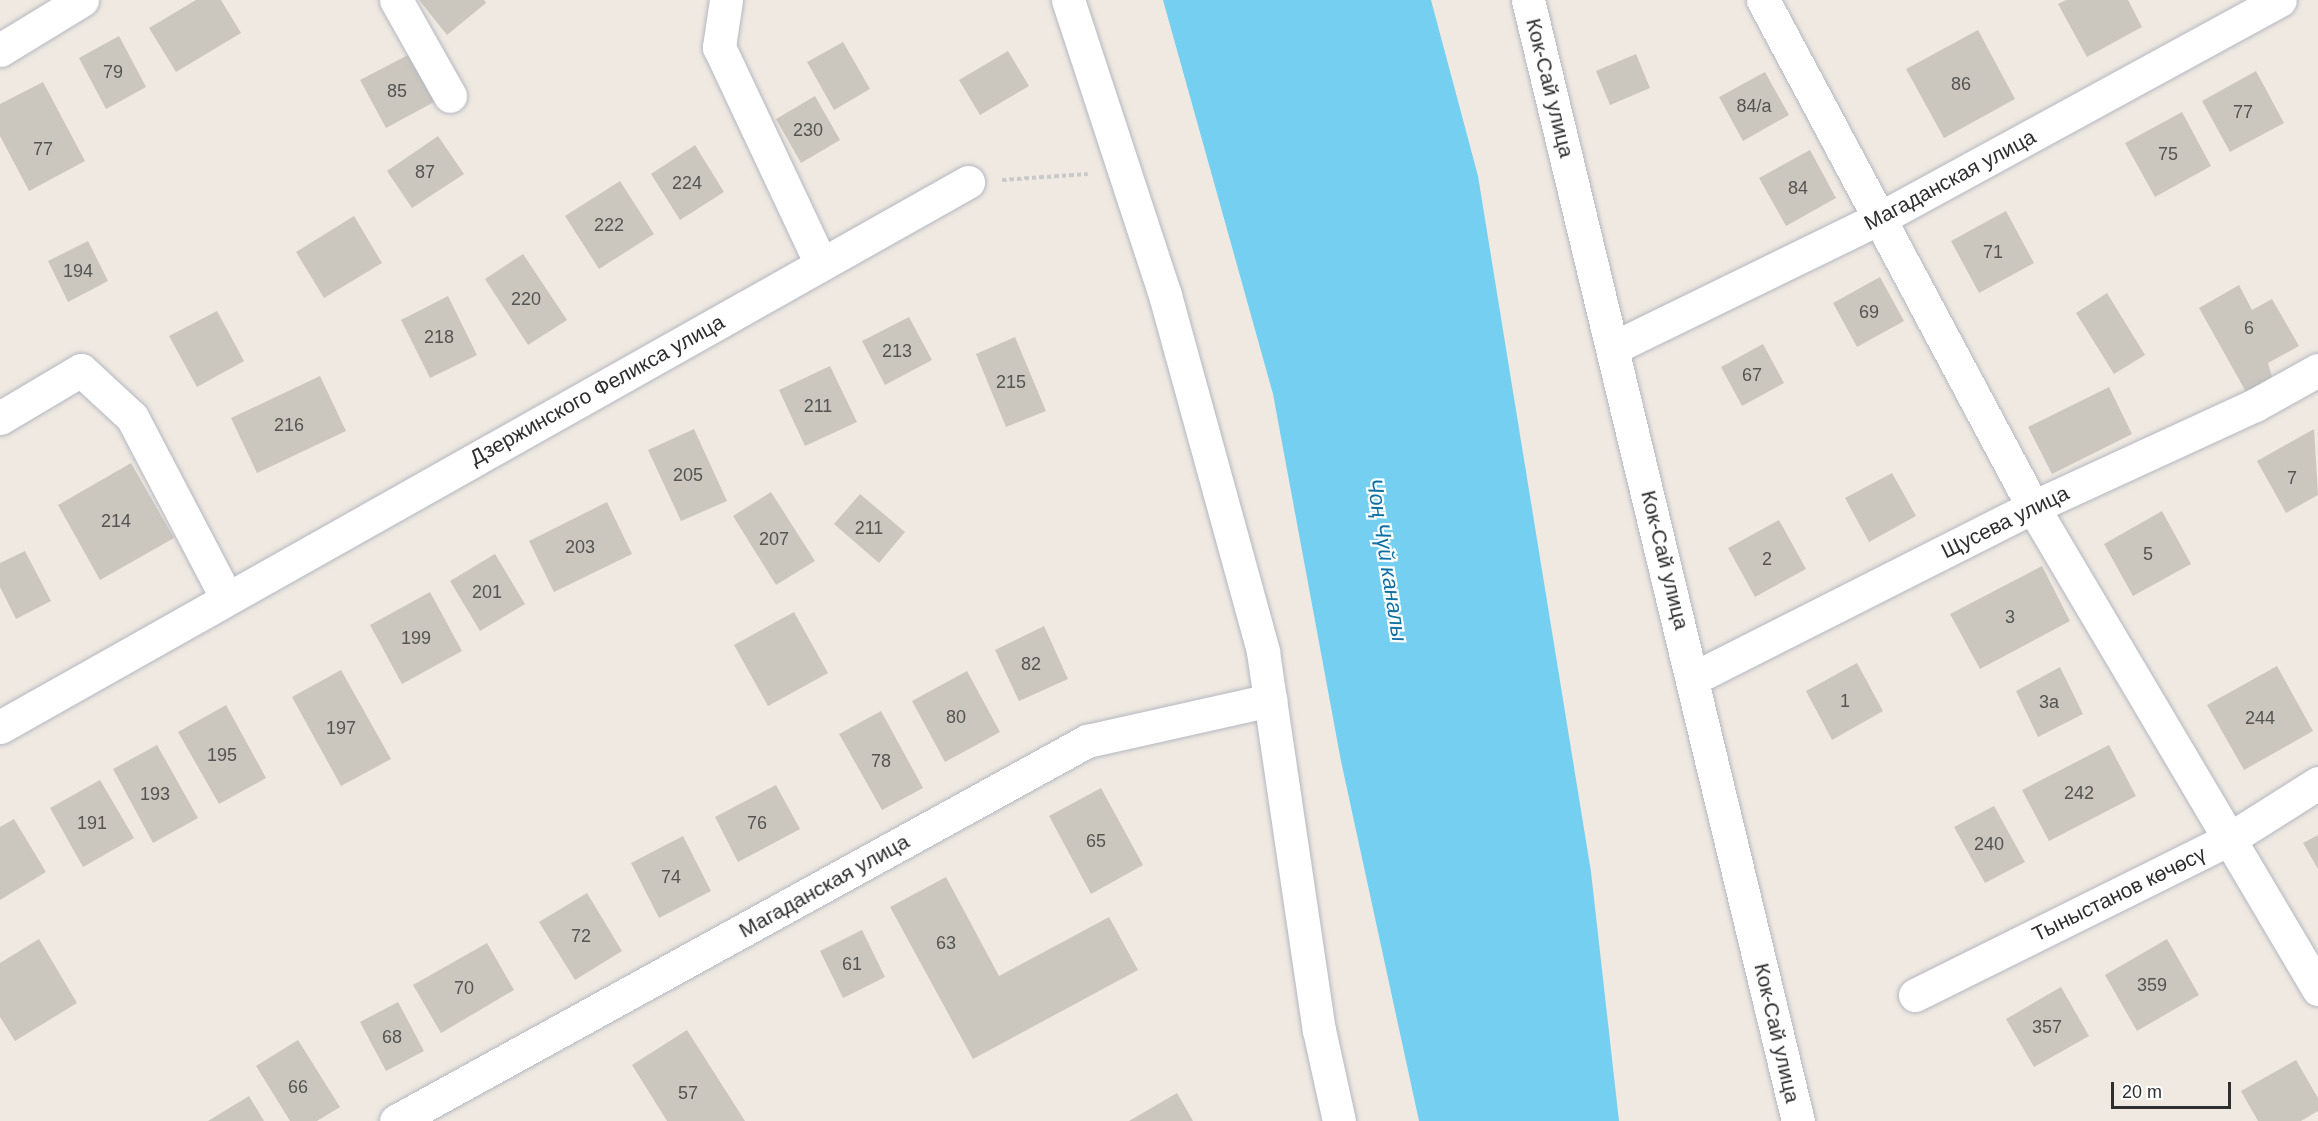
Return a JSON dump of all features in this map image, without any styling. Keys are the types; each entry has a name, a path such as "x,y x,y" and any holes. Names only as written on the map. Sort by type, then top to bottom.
{"street":[{"path":"0,50 82,0"},
{"path":"396,0 450,96"},
{"path":"726,0 719,47 821,264"},
{"path":"1068,0 1168,306 1263,652 1318,1030 1339,1121"},
{"name":"Кок-Сай улица","path":"1528,0 1694,678 1798,1121"},
{"path":"1763,0 1882,218 2033,507 2231,838 2318,989"},
{"name":"Магаданская улица","path":"1613,348 1882,218 2280,0"},
{"name":"Дзержинского Феликса улица","path":"0,727 968,182"},
{"path":"0,418 81,370 132,417 227,598"},
{"name":"Щусева улица","path":"1694,678 2033,507 2255,405 2318,370"},
{"name":"Магаданская улица","path":"396,1121 1087,741 1270,700"},
{"name":"Тыныстанов көчөсү","path":"1915,995 2231,838 2318,783"}],"path":[{"path":"1015,180 1124,171"}],"water":[{"name":"Чоң Чүй каналы","path":"1163,0 1431,0 1478,176 1591,872 1619,1121 1419,1121 1341,761 1273,394"}],"building":[{"path":"196,0 221,0 241,33 176,72 149,28"},
{"path":"419,0 484,0 486,3 447,35"},
{"path":"2066,0 2128,0 2142,27 2087,57 2058,4"},
{"path":"1978,30 2015,99 1944,138 1906,69"},
{"path":"119,36 146,87 106,109 79,58"},
{"path":"843,42 870,89 834,110 807,62"},
{"path":"1008,51 1029,86 980,115 959,80"},
{"path":"1636,54 1650,88 1610,105 1596,71"},
{"path":"408,55 434,102 386,128 360,80"},
{"path":"2256,71 2284,123 2230,152 2202,101"},
{"path":"1765,72 1789,115 1743,141 1719,97"},
{"path":"43,82 85,161 29,191 0,136 0,104"},
{"path":"815,96 840,140 801,163 776,119"},
{"path":"2182,112 2211,166 2155,197 2125,143"},
{"path":"438,136 464,174 412,208 387,171"},
{"path":"695,145 724,192 680,220 651,174"},
{"path":"1810,150 1836,198 1786,226 1759,178"},
{"path":"620,181 654,234 599,269 565,216"},
{"path":"2006,211 2034,263 1979,293 1951,241"},
{"path":"354,216 382,263 324,298 296,252"},
{"path":"88,241 108,281 68,302 48,261"},
{"path":"523,254 567,320 528,345 485,279"},
{"path":"1880,277 1904,321 1857,347 1833,303"},
{"path":"2239,285 2252,310 2272,299 2299,346 2268,363 2272,377 2246,392 2199,308"},
{"path":"2107,293 2145,355 2114,374 2076,313"},
{"path":"448,296 477,355 430,378 401,320"},
{"path":"217,311 244,361 197,387 169,336"},
{"path":"909,317 932,360 885,385 862,341"},
{"path":"1015,337 1046,411 1006,427 976,354"},
{"path":"1763,344 1784,383 1742,406 1721,367"},
{"path":"830,366 857,422 805,446 779,390"},
{"path":"320,376 346,431 257,473 231,418"},
{"path":"2109,387 2132,434 2052,474 2028,427"},
{"path":"694,429 727,501 681,521 648,450"},
{"path":"2314,429 2318,495 2286,513 2257,461"},
{"path":"131,463 174,538 100,580 58,505"},
{"path":"1892,473 1916,516 1869,542 1845,498"},
{"path":"771,492 815,561 776,585 733,516"},
{"path":"860,494 905,532 879,563 834,524"},
{"path":"607,502 632,554 554,592 529,541"},
{"path":"2162,511 2191,564 2133,596 2104,544"},
{"path":"1779,520 1806,569 1755,597 1728,548"},
{"path":"25,551 51,601 16,619 0,587 0,563"},
{"path":"495,554 525,604 480,631 450,581"},
{"path":"2042,566 2070,621 1980,669 1950,614"},
{"path":"430,592 462,651 402,684 370,625"},
{"path":"794,612 828,673 768,706 734,645"},
{"path":"1044,626 1068,679 1019,701 995,650"},
{"path":"1857,663 1883,711 1832,740 1806,691"},
{"path":"2277,666 2313,731 2244,770 2207,705"},
{"path":"2060,667 2083,714 2038,737 2016,691"},
{"path":"341,670 391,759 341,786 292,697"},
{"path":"967,671 1000,732 945,762 912,701"},
{"path":"226,705 266,778 219,804 178,732"},
{"path":"881,711 923,788 882,810 839,734"},
{"path":"157,745 198,818 153,843 113,769"},
{"path":"2109,745 2136,796 2049,841 2022,790"},
{"path":"100,780 134,838 83,867 50,808"},
{"path":"776,785 800,829 738,862 715,817"},
{"path":"1101,788 1143,865 1091,894 1049,816"},
{"path":"1994,806 2025,862 1985,883 1954,827"},
{"path":"14,819 46,872 0,900 0,827"},
{"path":"2318,835 2318,869 2303,843"},
{"path":"683,836 711,891 659,918 631,863"},
{"path":"946,877 999,976 1109,917 1138,970 973,1059 890,907"},
{"path":"587,893 622,951 575,980 539,922"},
{"path":"862,930 885,977 843,998 820,951"},
{"path":"39,939 77,1003 15,1041 0,1017 0,963"},
{"path":"2167,939 2199,995 2137,1031 2105,975"},
{"path":"487,943 514,990 441,1033 413,985"},
{"path":"2061,987 2089,1036 2034,1067 2006,1019"},
{"path":"398,1002 424,1051 386,1071 360,1022"},
{"path":"687,1030 745,1121 667,1121 632,1065"},
{"path":"298,1040 340,1107 317,1121 290,1121 256,1066"},
{"path":"2296,1060 2318,1098 2318,1111 2301,1121 2258,1121 2241,1091"},
{"path":"1177,1093 1193,1121 1129,1121"},
{"path":"249,1096 264,1121 208,1121"}]}
